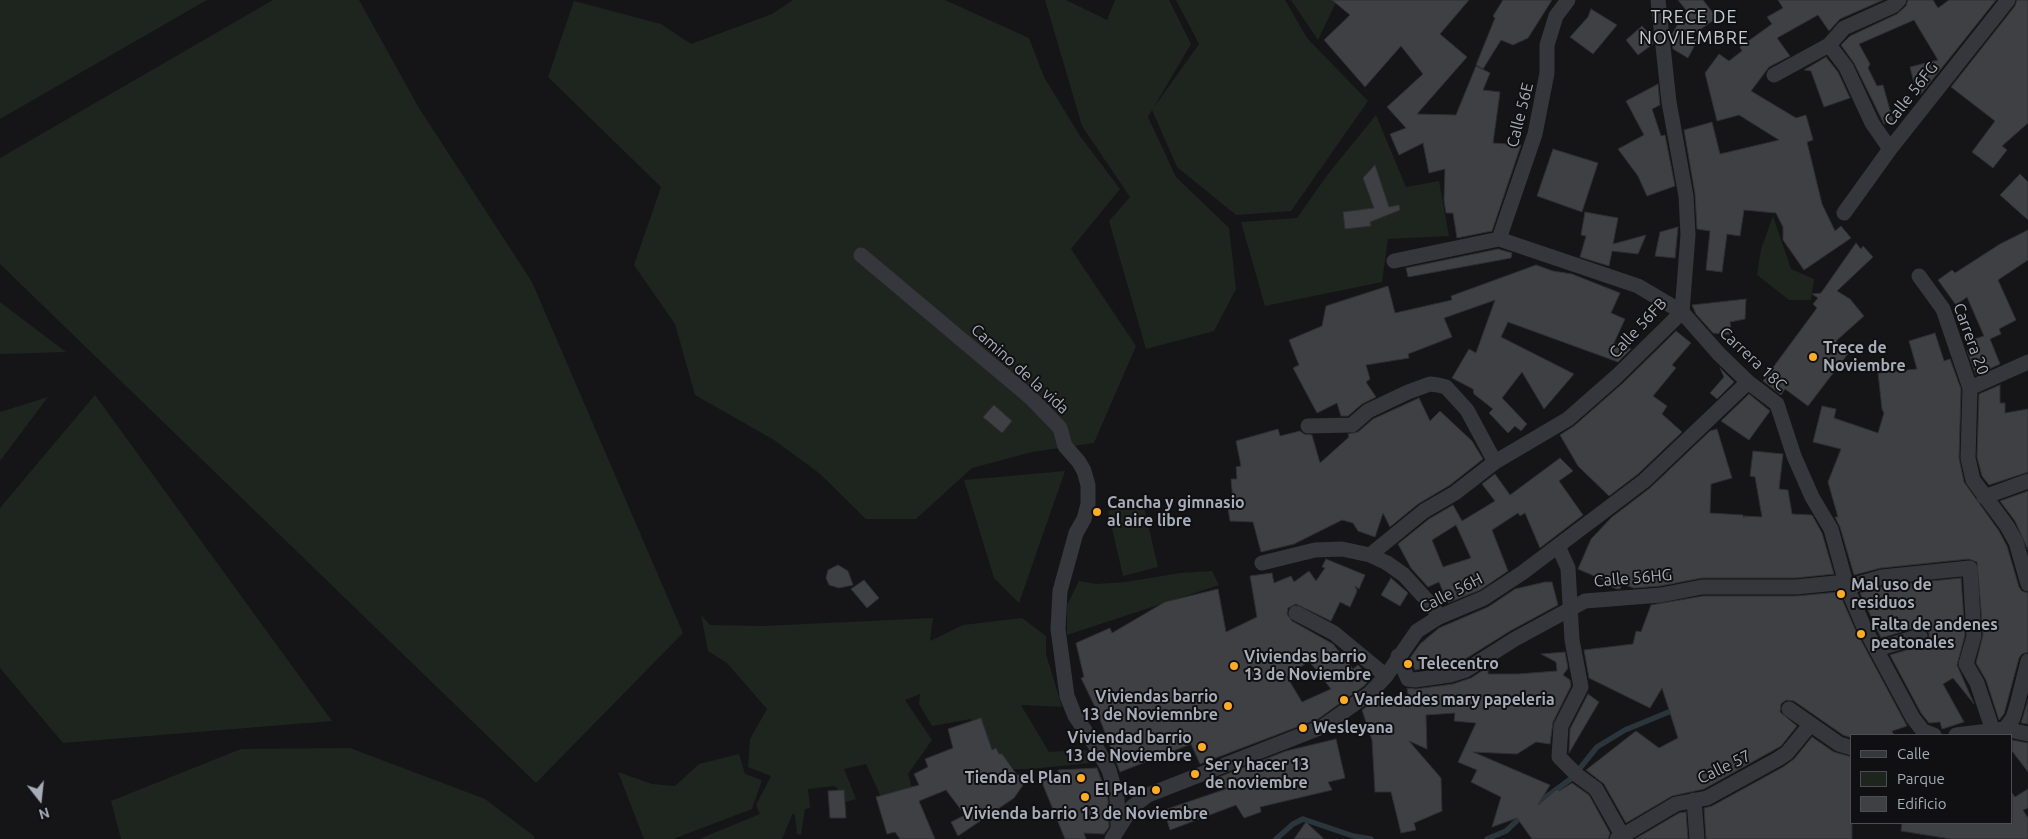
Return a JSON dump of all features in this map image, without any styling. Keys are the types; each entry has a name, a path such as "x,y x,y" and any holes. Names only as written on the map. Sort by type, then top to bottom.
{"street":[{"name":"Calle 56E","path":"1499,239 1535,134 1547,74 1547,45 1556,16 1568,0"},
{"name":"Calle 56FB","path":"1370,555 1424,511 1455,493 1495,462 1568,419 1617,376 1682,312 1688,235 1686,196 1669,102 1658,0"},
{"path":"1774,75 1829,45 1844,28 1893,6 1899,0"},
{"name":"Calle 56FG","path":"1844,213 1890,149 2008,0"},
{"path":"1829,45 1846,67 1872,123 1890,149"},
{"path":"1394,261 1499,239"},
{"name":"Carrera 18C","path":"1499,239 1638,286 1682,312 1719,354 1748,382 1777,404 1794,456 1812,497 1831,529 1847,585 1863,625 1923,734"},
{"name":"Camino de la vida","path":"861,255 1031,398 1060,428 1065,446 1084,471 1088,484 1088,504 1084,519 1076,533 1060,591 1058,629 1067,696 1075,716 1096,745 1110,770 1117,798 1115,833"},
{"name":"Carrera 20","path":"1919,276 1943,309 1970,388 1968,458 1973,480 2007,526 2016,542 2028,584"},
{"path":"1970,388 2028,362"},
{"name":"Calle 56H","path":"1115,833 1132,807 1148,795 1322,728 1370,693 1386,676 1417,631 1439,617 1484,598 1558,546 1644,481 1748,382"},
{"path":"1308,426 1352,425 1368,411 1408,392 1430,384 1438,385 1446,388 1467,410 1495,462"},
{"path":"1984,497 2028,481"},
{"path":"1558,546 1568,568 1572,607 1572,640 1581,688 1561,726 1559,757 1574,772 1596,789 1619,837"},
{"path":"1262,563 1315,550 1342,549 1370,555 1388,563 1404,575 1434,607 1439,617"},
{"name":"Calle 56HG","path":"1398,656 1404,675 1408,679 1415,680 1450,675 1486,658 1572,607 1593,599 1662,595 1702,587 1847,585 1882,577 1970,568 1974,636 1966,664 1977,683 1996,730"},
{"path":"1296,613 1334,633 1386,676"},
{"path":"1877,649 1920,636"},
{"path":"1996,730 2013,718 2027,677 2028,661"},
{"path":"1789,709 1839,744 1850,747"},
{"name":"Calle 57","path":"1619,837 1676,804 1707,798 1778,760 1787,753 1810,724"},
{"path":"1964,734 1996,730 2028,734"},
{"path":"1694,800 1697,839"}],"green space":[{"path":"0,0 207,0 0,119"},
{"path":"273,0 359,0 419,108 532,282 683,633 536,783 0,264 0,158"},
{"path":"793,0 945,0 1029,38 1044,77 1080,136 1120,189 1071,249 1136,346 1094,443 1032,452 972,468 916,519 866,519 819,473 774,440 695,395 675,324 634,265 661,187 548,77 574,1 661,24 691,44 772,14"},
{"path":"1045,0 1066,0 1107,20 1115,0 1169,0 1191,44 1148,117 1176,177 1229,228 1236,289 1214,331 1146,349 1109,221 1130,197 1082,126"},
{"path":"1176,0 1285,0 1307,38 1368,101 1291,211 1236,215 1177,167 1152,110 1199,44"},
{"path":"1291,0 1337,0 1318,40"},
{"path":"1376,115 1406,187 1439,181 1449,236 1388,239 1382,282 1265,306 1241,222 1297,218 1328,174"},
{"path":"1773,216 1791,269 1814,279 1811,300 1789,300 1757,275 1761,249"},
{"path":"0,302 66,352 0,354"},
{"path":"95,395 332,721 63,743 0,668 0,508"},
{"path":"48,397 0,461 0,412"},
{"path":"1065,471 1019,603 994,578 964,480"},
{"path":"1143,503 1158,567 1123,576 1108,511"},
{"path":"1212,571 1219,585 1067,635 1067,605 1079,581 1097,584 1126,582 1180,573"},
{"path":"701,615 710,625 763,626 933,618 930,641 963,625 1022,618 1046,636 1046,654 1062,707 1021,705 1049,752 1083,750 1093,753 1101,762 1030,769 1004,769 980,738 971,719 932,726 919,704 920,694 905,700 932,740 908,774 912,788 890,808 880,795 866,764 844,769 856,799 842,803 837,788 834,786 808,789 810,808 805,809 801,835 797,834 793,813 782,839 699,839 760,814 756,805 771,776 748,767 750,739 767,709 727,663 708,651"},
{"path":"350,748 485,799 534,836 534,839 121,839 111,801 241,749"},
{"path":"739,754 745,774 762,780 752,809 673,839 644,839 618,772 652,784 675,786 699,764"}],"building":[{"path":"1332,0 1469,0 1440,34 1467,57 1417,114 1456,115 1476,66 1490,73 1483,90 1500,92 1493,143 1521,145 1492,231 1457,238 1453,213 1446,213 1444,200 1445,169 1429,173 1423,143 1399,155 1390,134 1406,128 1387,107 1423,74 1401,46 1365,87 1324,40 1350,15"},
{"path":"1503,0 1552,0 1528,38 1513,45 1501,40 1483,69 1476,65 1495,18 1493,16"},
{"path":"1678,0 1703,0 1717,18 1692,35 1698,39 1688,58 1673,49 1671,36 1686,10"},
{"path":"1778,0 1883,0 1840,19 1829,31 1818,15 1777,38 1790,56 1769,67 1751,91 1796,118 1806,115 1813,140 1807,142 1822,204 1835,231 1841,226 1851,238 1804,270 1783,240 1783,227 1776,213 1744,210 1740,236 1727,234 1722,272 1706,270 1710,231 1697,229 1695,194 1684,130 1712,122 1720,154 1779,140 1739,115 1717,121 1705,73 1719,54 1729,61 1742,51 1740,47 1772,24 1767,17 1783,8"},
{"path":"1908,0 1933,0 1938,8 1949,0 1996,0 1921,94 1917,95 1910,67 1938,60 1914,20 1859,44 1870,64 1868,68 1877,86 1883,85 1893,121 1884,124 1854,63 1841,45 1850,36 1897,14 1906,6"},
{"path":"2017,0 2028,0 2028,123 2002,146 2007,150 1993,168 1972,152 1995,121 1951,87 2015,6"},
{"path":"1591,9 1617,25 1593,54 1570,37 1588,17"},
{"path":"1642,26 1653,37 1653,44 1638,55 1626,40"},
{"path":"1826,57 1838,72 1850,98 1824,107 1811,71 1804,70"},
{"path":"1658,84 1660,105 1652,109 1661,136 1665,135 1675,186 1647,196 1638,176 1618,149 1644,135 1626,101"},
{"path":"1553,149 1598,163 1582,212 1537,196"},
{"path":"1375,165 1389,207 1399,205 1400,210 1370,222 1371,226 1345,229 1343,212 1374,208 1363,178"},
{"path":"2020,174 2028,182 2028,220 2000,195"},
{"path":"1585,212 1618,218 1613,244 1646,235 1638,254 1612,251 1609,266 1580,257 1586,236 1581,235"},
{"path":"1678,227 1675,258 1655,256 1660,232"},
{"path":"2028,230 2028,260 1998,280 2016,320 1999,329 2001,334 1990,339 2000,364 1976,375 1967,351 1974,348 1971,340 1984,336 1967,297 1956,305 1938,280 1952,270 1955,273 2000,244"},
{"name":"Trece de Noviembre","path":"1856,243 1861,249 1863,246 1873,257 1837,291 1850,299 1864,316 1836,341 1850,351 1808,406 1785,389 1781,395 1763,381 1817,308 1813,304 1818,298 1812,294 1821,293"},
{"path":"1498,249 1512,253 1511,258 1408,277 1406,268"},
{"path":"1536,265 1553,271 1572,274 1620,293 1611,313 1625,319 1614,343 1631,349 1618,362 1508,322 1501,337 1574,374 1544,409 1522,372 1502,398 1527,424 1521,431 1515,426 1508,433 1489,413 1493,409 1474,394 1473,389 1452,378 1469,349 1476,353 1495,300 1444,318 1452,337 1408,354 1409,358 1366,365 1370,379 1366,382 1376,397 1362,404 1348,416 1341,416 1337,403 1317,413 1293,368 1299,365 1289,340 1322,326 1326,306 1388,286 1395,313 1452,300 1451,296"},
{"path":"1746,299 1745,319 1730,322 1732,335 1713,333 1696,314 1692,305"},
{"path":"1676,331 1691,343 1672,365 1676,368 1653,396 1667,406 1662,414 1682,432 1638,474 1609,496 1578,466 1560,435 1574,426 1623,383"},
{"path":"1935,333 1944,361 1950,359 1961,389 1959,458 1964,482 1999,531 2007,546 2019,587 2022,591 2028,593 2028,652 2022,654 2019,658 2004,714 1999,720 1986,680 1976,663 1983,635 1977,562 1969,559 1881,568 1854,575 1840,527 1835,517 1838,517 1828,482 1841,449 1813,442 1822,406 1836,409 1834,418 1878,433 1884,413 1878,373 1917,369 1909,341"},
{"path":"1720,368 1734,382 1717,399 1710,393 1724,377"},
{"path":"2000,385 2000,403 2005,403 2005,413 2028,409 2028,472 1989,485 1982,476 1977,457 1979,394"},
{"path":"1749,394 1770,411 1749,440 1721,421"},
{"path":"1419,398 1430,421 1440,411 1472,441 1483,459 1450,485 1418,504 1390,527 1383,513 1375,537 1358,531 1353,523 1342,520 1294,544 1261,552 1253,522 1230,521 1227,502 1233,501 1231,479 1237,479 1236,467 1241,466 1236,441 1278,429 1280,436 1300,431 1304,434 1312,435 1320,463 1349,437 1348,434 1358,432 1373,419"},
{"path":"994,405 1012,421 1002,433 983,417"},
{"path":"1717,429 1732,478 1711,484 1710,513 1743,515 1744,518 1744,516 1762,517 1755,477 1750,476 1753,451 1783,454 1779,489 1788,490 1792,514 1812,515 1822,533 1834,574 1796,578 1702,578 1660,586 1634,588 1622,584 1620,589 1617,589 1605,584 1606,581 1578,569 1591,539 1612,517 1650,488 1710,431"},
{"path":"1560,458 1573,471 1559,481 1583,515 1540,548 1525,513 1520,516 1518,513 1492,530 1508,571 1480,590 1448,603 1439,582 1428,587 1411,568 1398,544 1429,519 1453,505 1462,521 1495,501 1482,484 1495,474 1510,495","holes":["1456,525 1471,558 1443,567 1432,540"]},
{"path":"2028,491 2028,550 2015,521 2000,501"},
{"path":"1326,559 1365,575 1359,589 1355,586 1357,591 1350,607 1340,602 1331,621 1296,604 1288,608 1287,614 1292,621 1333,644 1353,669 1358,665 1369,680 1364,686 1318,719 1200,764 1191,744 1120,772 1096,709 1081,678 1084,677 1076,643 1110,628 1112,633 1165,602 1218,589 1226,632 1257,617 1250,576 1272,573 1274,583 1291,576 1294,582 1309,571 1316,581 1325,568 1322,567","holes":["1309,661 1331,689 1302,702 1287,677"]},
{"path":"838,565 848,571 853,585 839,588 829,585 826,578 828,570"},
{"path":"1391,578 1408,593 1400,606 1381,595"},
{"path":"1961,578 1965,635 1957,665 1974,704 1953,678 1943,684 1964,722 1942,729 1940,722 1929,723 1921,713 1890,655 1923,645 1929,639 1929,633 1926,629 1918,627 1881,638 1860,593 1884,586"},
{"path":"864,580 879,598 867,608 851,589"},
{"path":"1552,582 1558,605 1510,631 1462,661 1415,670 1410,658 1420,644 1439,628 1488,607 1515,589"},
{"path":"1839,592 1855,629 1907,726 1892,731 1894,734 1850,734 1850,737 1843,735 1794,701 1786,700 1781,704 1780,712 1797,726 1781,746 1704,789 1672,796 1626,823 1604,784 1586,770 1636,731 1659,748 1678,738 1662,688 1650,708 1589,678 1584,650 1633,644 1636,631 1641,632 1651,605 1703,596 1796,596"},
{"path":"1565,652 1568,668 1563,675 1570,680 1571,686 1553,722 1550,744 1536,742 1517,754 1473,752 1550,785 1538,805 1557,789 1559,791 1572,783 1589,795 1610,833 1608,839 1532,839 1517,818 1492,827 1501,797 1471,782 1477,770 1458,762 1476,723 1454,721 1455,713 1426,715 1427,749 1409,741 1441,778 1442,811 1414,823 1416,830 1401,833 1391,792 1375,792 1372,740 1362,710 1379,697 1381,704 1384,705 1409,700 1407,688 1416,689 1453,684 1471,678 1488,667 1488,674 1557,671 1556,662 1541,654"},
{"path":"1588,694 1599,702 1569,753 1570,729"},
{"path":"2028,700 2028,724 2021,723"},
{"path":"981,718 992,750 996,748 999,754 1002,754 1017,775 1030,775 1014,798 958,836 951,822 965,815 946,790 919,801 935,839 900,839 895,832 887,834 876,797 919,785 914,774 928,767 925,759 953,748 948,729"},
{"path":"1812,737 1834,752 1850,756 1850,824 1852,824 1852,839 1706,839 1704,808 1712,806 1794,759"},
{"path":"1336,739 1345,778 1328,782 1332,790 1260,807 1261,812 1244,818 1236,805 1170,830 1164,810 1226,789 1219,777 1286,751"},
{"path":"2013,740 2028,743 2028,772 2013,752"},
{"path":"1097,768 1108,799 1109,827 1104,834 1084,833 1086,839 1065,839 1039,775 1059,775 1058,770"},
{"path":"2028,789 2028,808 2023,810 2028,818 2028,839 1951,839 1901,831 1902,824 2013,824 2013,794 2015,797"},
{"path":"844,790 846,818 830,818 828,791"},
{"path":"1686,812 1688,839 1635,839 1679,813"},
{"path":"1306,822 1324,839 1294,839"}],"waterway":[{"path":"1535,805 1572,778 1597,747 1625,730 1676,709"},
{"path":"1487,839 1506,831 1522,816"},
{"path":"1276,839 1293,824 1303,819 1353,836 1371,839"}],"place":[{"name":"Trece de Noviembre","path":"1813,357"},
{"name":"Cancha y gimnasio al aire libre","path":"1097,512"},
{"name":"Mal uso de residuos","path":"1841,594"},
{"name":"Falta de andenes peatonales","path":"1861,634"},
{"name":"Telecentro","path":"1408,664"},
{"name":"Viviendas barrio 13 de Noviembre","path":"1234,666"},
{"name":"Variedades mary papeleria","path":"1344,700"},
{"name":"Viviendas barrio 13 de Noviemnbre","path":"1228,706"},
{"name":"Wesleyana","path":"1303,728"},
{"name":"Viviendad barrio 13 de Noviembre","path":"1202,747"},
{"name":"Ser y hacer 13 de noviembre","path":"1195,774"},
{"name":"Tienda el Plan","path":"1081,778"},
{"name":"El Plan","path":"1156,790"},
{"name":"Vivienda barrio 13 de Noviembre","path":"1085,797"}],"district":[{"name":"TRECE DE NOVIEMBRE","path":"1694,27"}]}
